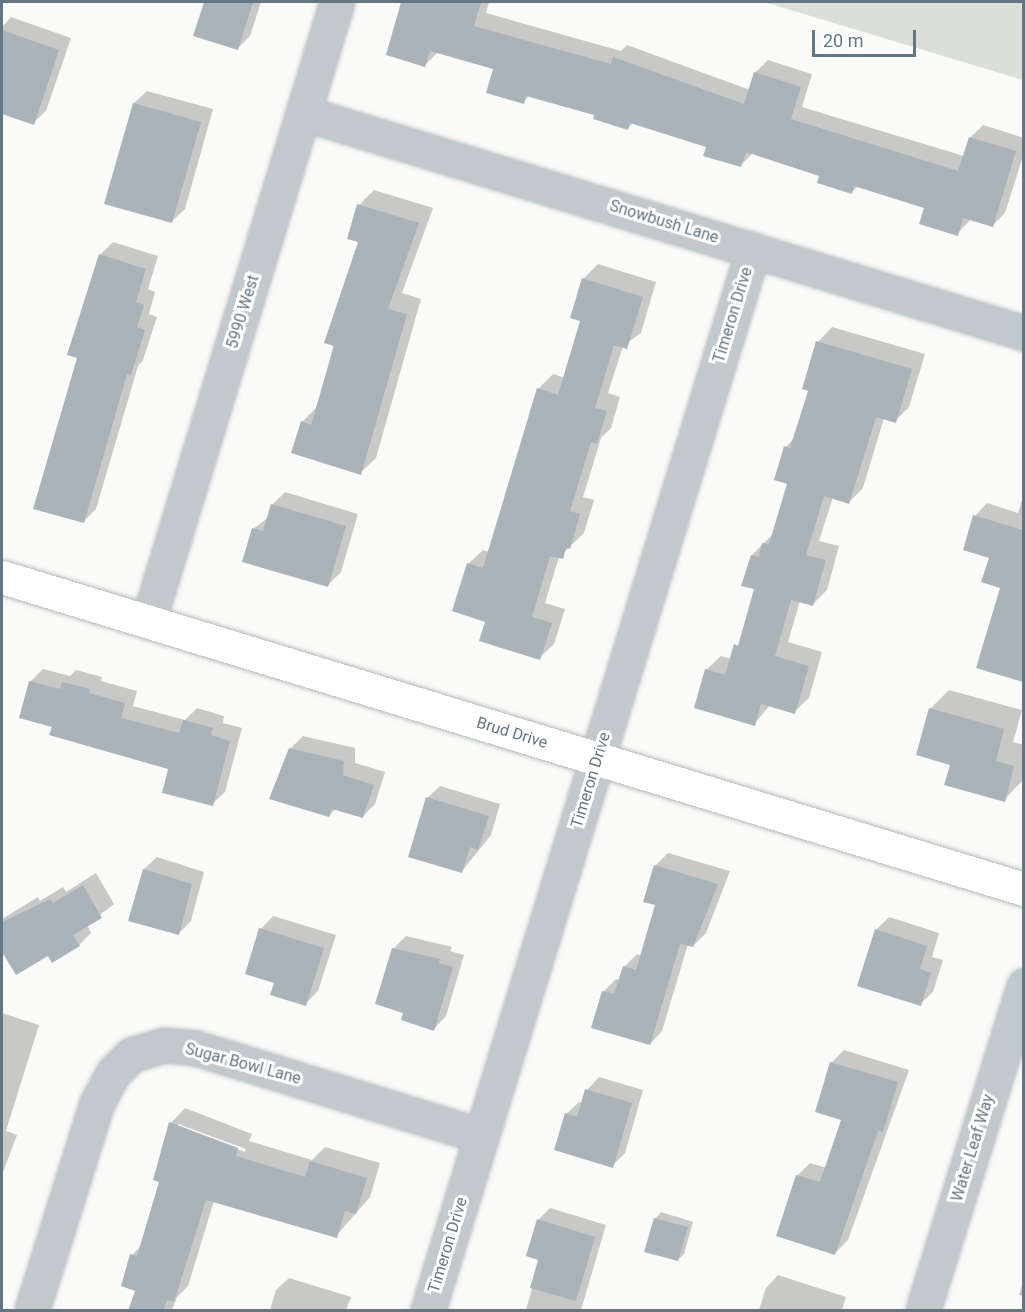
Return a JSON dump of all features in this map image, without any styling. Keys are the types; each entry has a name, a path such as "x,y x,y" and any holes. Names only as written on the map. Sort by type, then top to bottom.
{"main road":[{"name":"Brud Drive","path":"2,577 1023,889"}],"street":[{"name":"5990 West","path":"148,622 337,2"},
{"name":"Snowbush Lane","path":"303,113 1023,333"},
{"name":"Timeron Drive","path":"428,1311 753,249"},
{"name":"Water Leaf Way","path":"923,1311 1023,985"},
{"name":"Sugar Bowl Lane","path":"32,1311 97,1103 113,1073 131,1055 164,1045 196,1048 482,1136"}],"shaded area":[{"path":"764,2 1023,2 1023,80"}],"building":[{"path":"204,2 253,2 238,50 193,36"},
{"path":"401,2 481,2 474,26 611,64 613,57 744,104 754,72 801,87 791,119 958,171 969,137 1016,151 993,227 963,218 958,236 919,224 924,208 854,186 852,194 817,183 819,176 746,152 741,167 703,156 706,147 630,123 628,130 593,119 594,115 526,96 524,104 486,93 493,69 430,51 425,67 386,55"},
{"path":"2,30 59,50 34,125 2,114"},
{"path":"133,103 201,122 172,223 104,204"},
{"path":"357,204 419,223 388,309 407,314 361,475 291,453 301,421 311,425 334,346 324,343 358,242 347,239"},
{"path":"99,254 146,269 136,302 144,305 137,327 145,330 131,375 127,374 84,523 33,509 77,358 67,355"},
{"path":"582,278 643,297 627,349 614,345 595,408 607,411 597,444 591,442 570,511 580,514 570,549 566,548 563,559 550,556 532,617 552,623 540,660 479,641 485,622 452,611 467,563 483,568 537,388 558,395 580,321 570,318"},
{"path":"816,341 912,369 896,423 876,417 849,504 824,496 806,555 826,560 813,606 791,600 775,656 809,666 795,714 761,704 755,726 694,708 705,669 725,675 734,644 738,646 754,589 741,586 751,555 759,557 762,543 769,544 787,484 774,480 784,446 790,448 808,391 802,389"},
{"path":"271,504 346,526 328,587 242,562 252,528 263,531"},
{"path":"973,515 1023,530 1023,682 976,668 1000,588 981,582 989,558 963,550"},
{"path":"29,681 60,689 62,682 90,689 89,693 125,703 121,718 179,733 183,720 213,728 211,735 230,741 213,806 162,793 168,769 49,735 52,727 19,718"},
{"path":"929,708 1004,729 996,761 1014,766 1005,802 944,785 950,765 916,755"},
{"path":"289,748 344,761 343,775 374,785 363,818 332,809 329,817 269,799"},
{"path":"426,797 489,816 478,850 470,847 462,873 408,857"},
{"path":"654,865 718,884 693,947 680,944 650,1045 591,1028 602,991 614,994 623,966 636,970 655,905 643,902"},
{"path":"143,869 192,884 179,935 128,921"},
{"path":"83,885 102,918 73,935 80,946 52,963 48,956 16,975 2,952 2,922 50,899 53,903"},
{"path":"259,928 324,948 306,1006 270,995 274,983 245,974"},
{"path":"875,929 927,946 920,969 931,973 921,1006 857,986"},
{"path":"392,948 440,959 439,963 453,967 434,1031 401,1020 403,1013 375,1004"},
{"path":"830,1062 898,1082 883,1132 878,1131 835,1255 776,1236 796,1175 820,1182 841,1120 815,1112"},
{"path":"585,1089 632,1103 613,1168 554,1150 565,1113 577,1117"},
{"path":"169,1122 238,1148 236,1156 305,1177 310,1161 367,1178 356,1214 345,1211 337,1238 206,1200 174,1302 167,1300 163,1311 128,1311 135,1291 121,1286 130,1254 137,1256 159,1182 153,1180"},
{"path":"654,1218 688,1227 678,1261 644,1252"},
{"path":"537,1219 595,1237 576,1301 530,1288 538,1260 526,1256"}]}
